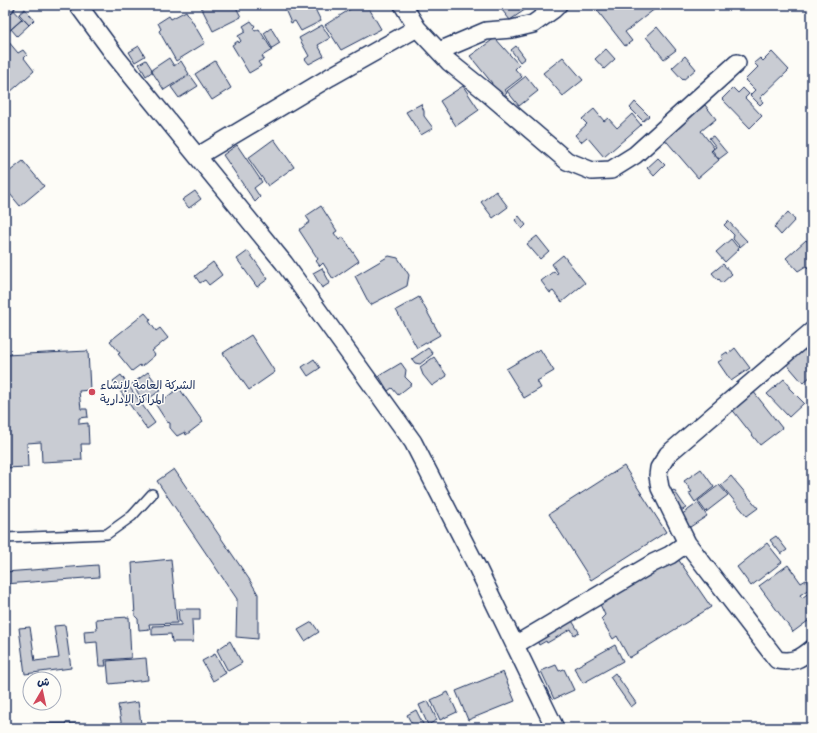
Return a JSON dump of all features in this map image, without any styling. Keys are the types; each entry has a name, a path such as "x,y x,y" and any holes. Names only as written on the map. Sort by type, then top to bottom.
{"street":[{"path":"78,5 117,58 284,263 413,442 478,569 555,728"},
{"path":"403,5 417,28 449,62 567,161 592,171 610,170 635,155 737,63"},
{"path":"439,51 486,31 512,29 533,24 558,5"},
{"path":"198,156 330,77 417,28"},
{"path":"812,331 668,454 659,468 658,476 660,488 687,543 777,660 785,662 793,661 804,656 812,649"},
{"path":"515,645 653,563 670,555 687,543"}],"lane":[{"path":"5,538 107,534 132,516 152,494"}],"building":[{"path":"200,5 235,5 241,17 213,31"},
{"path":"283,5 313,5 321,21 301,31 295,21 291,23"},
{"path":"357,5 367,5 381,29 341,50 325,25"},
{"path":"509,5 532,5 510,20 502,10"},
{"path":"593,5 660,5 625,32 632,41 625,46"},
{"path":"11,7 22,19 6,34 5,13"},
{"path":"25,9 34,20 29,25 19,14"},
{"path":"186,11 205,43 176,61 159,31 161,29 158,23 169,16 171,19"},
{"path":"23,19 29,25 17,36 11,29"},
{"path":"251,21 255,26 253,28 255,31 259,29 272,50 262,56 264,59 258,62 261,66 249,73 232,45 238,41 239,43 241,41 238,36 245,32 243,26"},
{"path":"322,25 330,38 318,45 324,56 309,64 305,59 309,56 299,38"},
{"path":"657,27 676,50 664,59 646,37"},
{"path":"271,28 280,43 272,48 264,33"},
{"path":"495,38 519,65 515,69 522,77 505,90 507,93 502,97 491,85 492,83 470,56"},
{"path":"8,41 18,53 23,50 27,55 24,58 34,71 9,93 5,88 5,44"},
{"path":"139,46 145,56 135,62 129,52"},
{"path":"516,46 525,58 520,62 511,50"},
{"path":"606,49 615,59 604,69 595,59"},
{"path":"772,52 789,70 760,98 763,102 760,105 750,95 755,90 745,80 758,67 754,63 760,58 763,61"},
{"path":"685,56 696,69 683,80 672,68"},
{"path":"563,57 583,80 563,96 543,73"},
{"path":"169,58 174,66 181,61 189,74 164,90 151,70"},
{"path":"146,60 153,71 146,76 139,64"},
{"path":"215,61 231,88 212,100 195,74"},
{"path":"190,75 198,86 179,98 171,87"},
{"path":"526,76 538,91 519,106 507,91"},
{"path":"463,86 479,110 456,126 440,101"},
{"path":"733,88 738,93 743,88 749,94 745,98 762,116 750,128 722,99"},
{"path":"635,102 649,116 643,121 630,108"},
{"path":"421,104 424,111 424,116 433,128 421,135 406,112"},
{"path":"705,105 716,119 701,131 714,148 711,151 719,160 698,178 662,136 687,116 689,118"},
{"path":"594,109 604,121 608,118 617,128 632,114 641,125 604,157 587,137 581,142 575,135 587,124 582,119"},
{"path":"713,136 727,153 719,159 712,150 716,147 709,138"},
{"path":"274,139 294,167 268,186 248,158"},
{"path":"237,145 262,182 254,188 260,197 255,202 223,155"},
{"path":"658,158 665,165 654,176 647,168"},
{"path":"23,161 44,186 20,206 5,188 5,175"},
{"path":"195,191 201,199 189,208 182,200"},
{"path":"496,191 508,207 493,218 481,202"},
{"path":"321,206 337,231 334,233 339,240 343,237 359,261 333,279 323,263 320,266 316,261 318,259 299,230 310,222 306,216"},
{"path":"788,212 795,220 781,235 774,227"},
{"path":"519,216 526,225 522,229 515,220"},
{"path":"728,221 747,241 740,247 733,239 734,235 724,225"},
{"path":"537,236 549,251 540,259 527,244"},
{"path":"731,239 739,249 725,262 716,252"},
{"path":"806,240 812,246 812,269 811,271 806,266 798,271 786,258"},
{"path":"248,251 268,279 257,287 237,259"},
{"path":"563,255 585,283 562,302 553,291 550,293 541,281 554,271 556,274 558,273 552,264"},
{"path":"389,256 398,258 409,275 407,286 370,305 355,276"},
{"path":"213,262 222,275 209,285 205,280 200,283 195,276"},
{"path":"723,264 732,274 722,283 712,273"},
{"path":"322,268 330,283 322,288 313,273"},
{"path":"419,297 440,335 417,348 396,310"},
{"path":"145,313 151,320 149,321 156,331 160,328 168,338 152,351 155,355 141,367 140,365 132,371 118,354 120,353 110,341"},
{"path":"251,335 275,372 249,390 223,353"},
{"path":"428,348 433,354 420,364 415,363 412,359"},
{"path":"735,348 750,368 731,381 718,362 723,359 721,356 727,352 728,354"},
{"path":"803,348 812,359 812,375 803,383 785,362"},
{"path":"540,349 554,371 537,381 541,388 524,398 506,369"},
{"path":"88,351 90,390 79,391 81,409 87,409 88,417 79,418 79,424 88,423 89,444 81,444 82,460 42,462 41,442 27,443 28,467 5,468 5,355"},
{"path":"434,357 447,376 432,386 423,375 420,367"},
{"path":"314,359 320,368 308,376 302,367"},
{"path":"401,363 406,370 405,377 412,384 398,395 392,388 388,391 379,376"},
{"path":"148,372 161,390 144,402 132,384"},
{"path":"121,375 155,423 147,429 113,381"},
{"path":"784,379 789,385 789,388 804,403 789,417 767,394"},
{"path":"179,388 203,422 186,435 185,432 177,436 170,428 170,423 167,422 156,405"},
{"path":"753,391 782,428 760,445 731,408"},
{"path":"624,466 666,532 591,580 549,514"},
{"path":"174,469 258,594 258,639 236,637 237,599 157,481"},
{"path":"701,469 714,487 695,502 689,493 692,492 684,481"},
{"path":"731,476 758,508 747,516 721,485"},
{"path":"719,485 728,495 706,512 698,501"},
{"path":"674,490 686,508 679,512 668,493"},
{"path":"698,503 707,516 687,529 678,517"},
{"path":"776,536 787,550 781,554 770,540"},
{"path":"767,543 782,562 751,586 737,567"},
{"path":"171,559 177,623 149,624 150,629 139,630 138,619 135,616 132,563"},
{"path":"678,559 711,607 629,658 617,636 613,639 601,619 605,615 598,600"},
{"path":"98,565 99,577 5,584 5,572"},
{"path":"788,565 801,583 806,580 812,587 800,595 802,598 811,591 812,618 793,632 759,586"},
{"path":"178,609 200,609 200,620 192,620 193,642 172,642 171,634 152,635 152,626 181,625 181,622 179,621"},
{"path":"129,617 131,658 105,660 106,666 99,666 97,642 85,643 84,631 97,630 96,619"},
{"path":"571,619 579,632 574,635 571,629 547,643 546,641 539,645 536,639"},
{"path":"312,622 319,632 305,641 298,630"},
{"path":"65,625 71,668 48,671 25,671 19,628 30,627 35,661 59,658 54,626"},
{"path":"230,641 242,663 228,671 217,650"},
{"path":"615,645 623,661 583,683 574,668"},
{"path":"215,654 226,673 213,681 202,661"},
{"path":"146,658 148,680 109,684 107,661"},
{"path":"556,665 559,671 564,669 574,690 554,699 541,671"},
{"path":"503,672 515,701 468,720 456,691"},
{"path":"615,673 636,703 631,707 610,677"},
{"path":"448,692 457,712 440,720 431,700"},
{"path":"428,701 437,720 428,725 419,705"},
{"path":"138,702 141,724 122,727 118,705"},
{"path":"416,710 425,728 414,728 407,715"},
{"path":"106,723 106,728 5,728 5,724"}],"place":[{"name":"الشركة العامة لإنشاء المراكز الإدارية","path":"92,392"}]}
